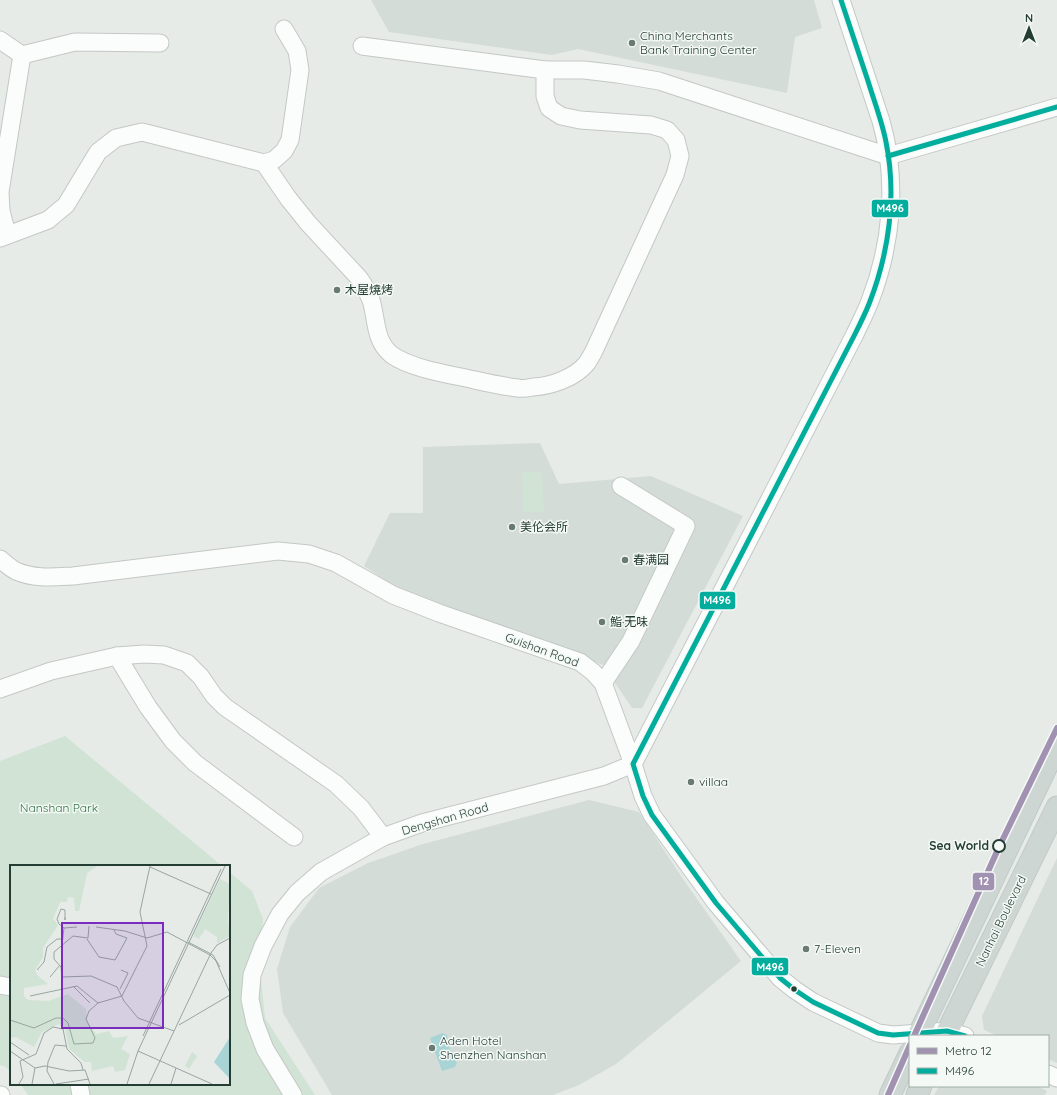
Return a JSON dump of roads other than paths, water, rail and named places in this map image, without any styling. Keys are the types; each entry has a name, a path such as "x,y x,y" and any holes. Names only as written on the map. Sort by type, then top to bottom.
{"main road":[{"name":"Nanhai Boulevard","path":"918,1035 1057,745"},
{"name":"Nanhai Boulevard","path":"953,1034 1057,807"},
{"path":"890,1095 909,1055"}],"street":[{"path":"633,764 855,334 870,301 880,272 888,233 890,211 891,182 888,156 881,121 841,0"},
{"path":"22,55 2,171 0,192 4,236 48,220 66,205 98,152 116,138 142,132 264,163 274,160 284,151 290,140 300,70 297,51 284,29"},
{"path":"0,40 22,55 75,42 160,43"},
{"path":"362,46 545,70 584,70 659,81 888,156 1057,107"},
{"path":"264,163 288,198 308,223 359,278 371,300 377,333 382,344 392,355 432,371 519,389 542,386 557,382 569,377 579,370 586,363 593,352 675,175 680,156 676,140 667,130 651,125 580,120 562,116 550,108 544,96 545,70"},
{"path":"603,683 631,641 686,526 621,486"},
{"name":"Guishan Road","path":"0,559 14,570 30,576 47,578 278,551 309,554 336,563 394,595 439,614 580,662 593,672 603,683 633,764 643,796 652,815 716,903 780,978 813,1002 878,1033 893,1035 953,1034"},
{"path":"0,688 51,671 117,656 144,654 164,655 187,663 201,677 214,696 226,707 336,784 361,808 383,837"},
{"path":"117,656 148,707 173,741 195,763 294,837"},
{"name":"Dengshan Road","path":"292,1095 265,1049 255,1023 250,999 252,975 263,946 280,914 297,893 321,872 383,837 422,823 604,776 633,764"},
{"path":"0,985 10,987"},
{"path":"79,1085 81,1095"}],"water":[{"path":"442,1033 447,1035 450,1049 457,1063 455,1067 442,1071 430,1038"}],"metro line":[{"name":"12","path":"914,1035 999,847 1057,728"},
{"name":"12","path":"888,1095 909,1047"}],"place":[{"name":"China Merchants Bank Training Center","path":"632,43"},
{"name":"木屋燒烤","path":"337,290"},
{"name":"美伦会所","path":"512,527"},
{"name":"春满园","path":"625,560"},
{"name":"鮨·无味","path":"602,622"},
{"name":"villaa","path":"691,782"},
{"name":"Sea World","path":"999,846"},
{"name":"7-Eleven","path":"806,949"},
{"name":"Aden Hotel Shenzhen Nanshan","path":"432,1048"}],"park label":[{"name":"Nanshan Park","path":"59,808"}]}
